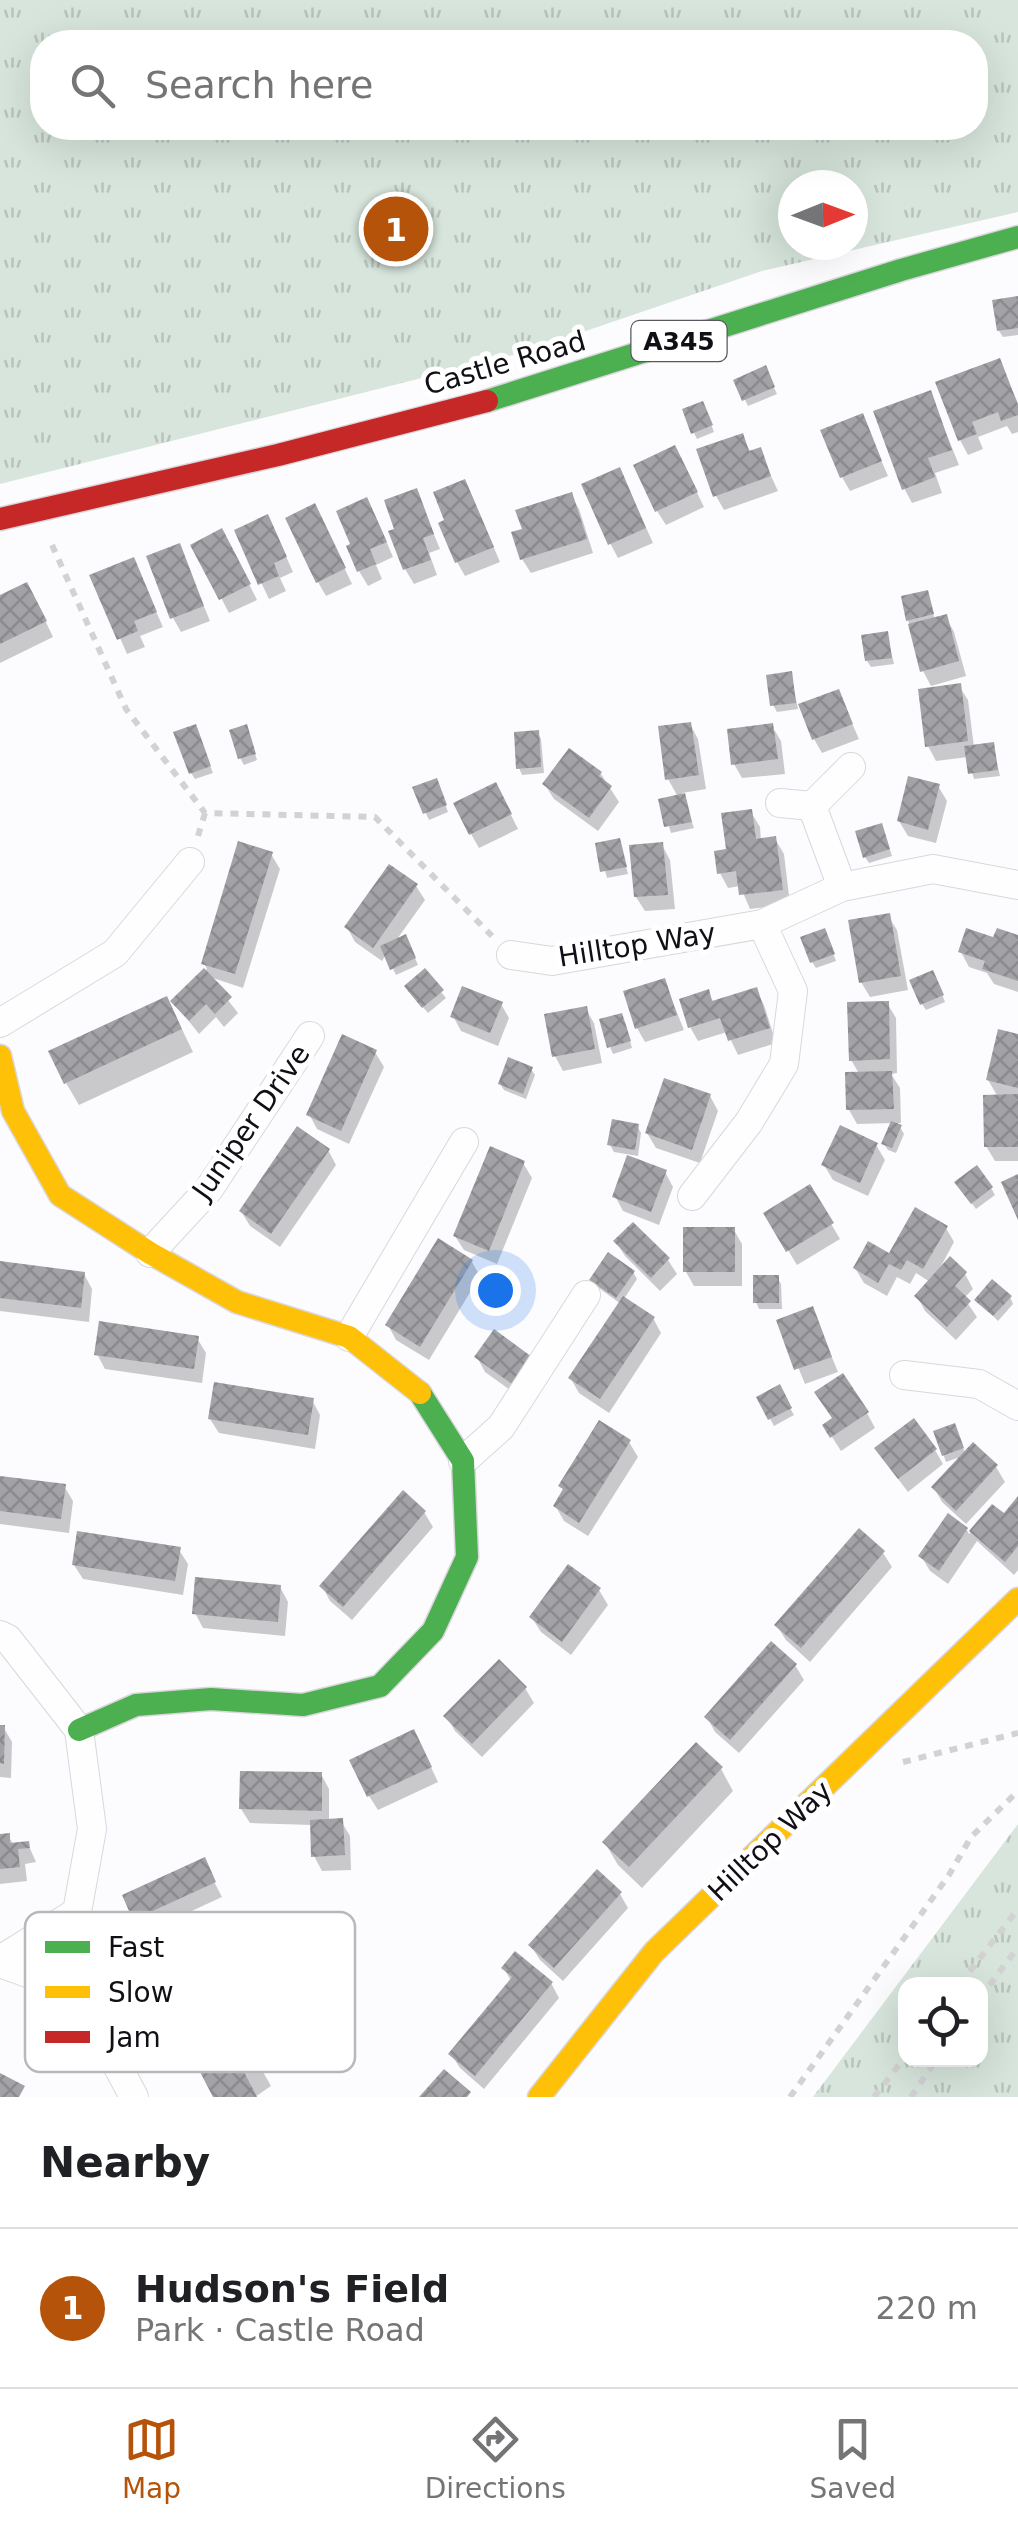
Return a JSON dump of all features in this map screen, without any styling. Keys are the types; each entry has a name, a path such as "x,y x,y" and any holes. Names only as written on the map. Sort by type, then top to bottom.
{"street":[{"name":"Castle Road","path":"0,519 451,411 638,356 872,276 1018,237"},
{"path":"812,806 851,767"},
{"path":"780,802 812,806"},
{"path":"812,806 842,887"},
{"path":"0,1023 115,954 190,862"},
{"name":"Hilltop Way","path":"511,954 552,961 762,924 842,887 934,869 1018,885"},
{"path":"692,1196 749,1122 784,1064 793,991 762,924"},
{"name":"Juniper Drive","path":"150,1253 209,1190 310,1036"},
{"path":"0,1056 13,1110 60,1195 150,1253 238,1302 349,1337 424,1396 463,1460 467,1557 433,1631 380,1686 303,1706 211,1698 136,1705 79,1730"},
{"path":"349,1337 464,1142"},
{"path":"463,1460 502,1427 586,1295"},
{"path":"904,1375 979,1384 1018,1406"},
{"name":"Hilltop Way","path":"540,2097 654,1952 1018,1599"},
{"path":"0,1635 8,1639 79,1730 92,1830 77,1912"},
{"path":"0,1961 25,1945"},
{"path":"0,1961 25,1971"},
{"path":"120,2072 134,2097"}],"path":[{"path":"37,511 126,710 205,813 375,817 511,954"},
{"path":"890,1765 1018,1733"},
{"path":"790,2097 949,1875 971,1837 1018,1790"},
{"path":"965,1977 1018,1910"},
{"path":"988,1987 1018,1947"},
{"path":"874,2097 898,2066"},
{"path":"910,2097 931,2067"}],"green space":[{"path":"0,0 1018,0 1018,212 868,247 868,170 778,170 778,260 810,260 762,271 521,353 0,484"},
{"path":"1018,1824 1018,2097 813,2097 898,1984 898,2067 988,2067 988,1977 903,1977"}],"building":[{"path":"1018,296 1018,328 997,331 992,300"},
{"path":"1000,358 1018,405 1018,415 1001,421 998,412 972,422 977,434 958,441 935,382"},
{"path":"766,365 775,387 742,401 733,380"},
{"path":"931,390 952,450 928,458 935,477 902,490 873,411"},
{"path":"703,401 713,425 691,434 682,409"},
{"path":"863,413 882,461 840,478 820,430"},
{"path":"743,433 749,451 761,447 771,476 713,497 696,449"},
{"path":"675,445 698,492 655,512 633,465"},
{"path":"620,467 646,528 608,545 581,484"},
{"path":"465,479 494,547 455,563 438,523 444,520 433,492"},
{"path":"417,488 434,534 423,538 431,560 403,570 388,531 394,529 384,500"},
{"path":"572,492 587,539 520,560 511,532 522,529 515,510"},
{"path":"367,497 387,542 370,549 376,564 357,572 336,511"},
{"path":"315,503 346,568 316,583 285,518"},
{"path":"268,514 287,557 274,563 279,576 258,585 234,530"},
{"path":"222,528 251,584 219,600 190,545"},
{"path":"180,543 204,606 170,619 146,556"},
{"path":"134,557 157,612 134,621 138,631 117,640 89,575"},
{"path":"27,582 47,621 0,644 0,595"},
{"path":"928,590 934,614 906,621 901,596"},
{"path":"947,614 959,661 920,672 908,624"},
{"path":"888,631 892,658 865,661 861,635"},
{"path":"792,671 796,703 770,706 766,675"},
{"path":"961,683 968,741 925,747 918,689"},
{"path":"839,689 853,724 812,740 798,704"},
{"path":"691,722 699,775 665,780 658,726"},
{"path":"773,723 778,759 731,765 727,729"},
{"path":"196,724 211,766 189,774 173,732"},
{"path":"247,724 256,754 238,759 229,730"},
{"path":"539,730 541,767 516,769 514,732"},
{"path":"994,742 998,770 968,774 964,746"},
{"path":"569,748 602,772 599,776 612,786 589,818 542,784"},
{"path":"908,776 940,784 928,830 897,821"},
{"path":"437,778 447,805 423,814 412,787"},
{"path":"496,782 512,814 469,835 453,803"},
{"path":"685,793 692,822 664,827 658,799"},
{"path":"752,809 756,839 776,836 783,890 739,895 736,871 717,874 714,851 726,849 721,813"},
{"path":"882,823 890,849 863,858 855,831"},
{"path":"620,838 627,867 600,872 595,843"},
{"path":"238,841 273,852 235,974 201,964"},
{"path":"663,842 668,895 634,897 629,845"},
{"path":"389,864 418,884 373,948 344,927"},
{"path":"890,913 901,976 859,983 848,920"},
{"path":"825,928 835,954 810,963 800,937"},
{"path":"966,928 993,937 997,928 1018,935 1018,981 982,969 985,961 958,952"},
{"path":"406,934 416,958 390,970 380,946"},
{"path":"204,968 232,997 215,1014 206,1004 189,1021 170,1001"},
{"path":"425,968 444,990 422,1008 404,986"},
{"path":"933,970 944,995 920,1005 909,980"},
{"path":"665,978 677,1015 635,1029 623,991"},
{"path":"462,986 503,1002 490,1033 450,1017"},
{"path":"757,987 770,1028 728,1041 720,1018 688,1028 679,999 709,989 712,1001"},
{"path":"167,996 182,1029 64,1084 48,1051"},
{"path":"889,1001 890,1059 849,1061 847,1002"},
{"path":"587,1006 595,1049 552,1057 544,1014"},
{"path":"622,1013 631,1041 607,1048 599,1019"},
{"path":"998,1029 1018,1034 1018,1088 986,1080"},
{"path":"342,1034 377,1050 341,1131 306,1115"},
{"path":"508,1057 533,1067 523,1094 498,1084"},
{"path":"892,1071 894,1109 846,1110 845,1072"},
{"path":"664,1078 711,1094 692,1150 645,1133"},
{"path":"1018,1094 1018,1147 984,1147 983,1095"},
{"path":"612,1119 639,1124 635,1150 607,1145"},
{"path":"891,1121 902,1125 892,1148 881,1144"},
{"path":"840,1125 878,1143 860,1183 821,1165"},
{"path":"297,1126 330,1149 271,1234 239,1211"},
{"path":"490,1146 525,1161 489,1251 453,1236"},
{"path":"627,1155 667,1170 651,1212 612,1197"},
{"path":"977,1165 993,1187 971,1204 954,1182"},
{"path":"1018,1174 1018,1220 1001,1182"},
{"path":"810,1184 834,1223 786,1252 763,1213"},
{"path":"915,1207 948,1226 923,1269 907,1260 901,1270 889,1264 878,1283 853,1268 868,1241 889,1253"},
{"path":"633,1222 670,1258 651,1278 613,1241"},
{"path":"683,1227 735,1227 735,1272 683,1272"},
{"path":"438,1238 473,1260 420,1347 385,1325"},
{"path":"608,1252 635,1271 616,1298 589,1280"},
{"path":"950,1256 967,1272 955,1286 971,1301 947,1327 914,1296"},
{"path":"0,1261 85,1272 81,1308 0,1298"},
{"path":"753,1275 779,1275 779,1303 753,1303"},
{"path":"992,1279 1012,1296 993,1316 974,1300"},
{"path":"623,1296 655,1317 600,1399 568,1378"},
{"path":"813,1306 832,1357 794,1370 776,1320"},
{"path":"99,1321 199,1336 194,1369 94,1355"},
{"path":"494,1329 532,1357 512,1384 474,1357"},
{"path":"843,1373 869,1412 830,1438 822,1425 832,1418 814,1392"},
{"path":"214,1382 314,1398 308,1435 208,1419"},
{"path":"780,1384 792,1408 768,1420 756,1397"},
{"path":"914,1418 937,1449 898,1479 874,1448"},
{"path":"599,1420 631,1440 579,1523 553,1506 563,1489 558,1486"},
{"path":"955,1423 964,1448 942,1456 933,1431"},
{"path":"973,1442 998,1465 956,1511 931,1487"},
{"path":"0,1476 66,1484 61,1519 0,1511"},
{"path":"403,1490 426,1511 343,1607 319,1586"},
{"path":"1018,1496 1018,1546 1005,1562 969,1531 992,1504 1004,1513"},
{"path":"948,1513 968,1528 939,1571 918,1556"},
{"path":"859,1528 885,1551 801,1648 774,1625"},
{"path":"77,1531 181,1547 175,1581 72,1565"},
{"path":"568,1564 601,1588 562,1642 529,1617"},
{"path":"195,1577 281,1585 278,1622 192,1614"},
{"path":"771,1641 797,1664 730,1740 704,1717"},
{"path":"499,1659 527,1687 472,1744 443,1716"},
{"path":"0,1725 5,1725 4,1764 0,1763"},
{"path":"414,1729 432,1767 367,1797 349,1760"},
{"path":"696,1742 723,1767 629,1867 602,1842"},
{"path":"240,1771 322,1772 322,1811 239,1809"},
{"path":"343,1818 345,1855 311,1857 310,1820"},
{"path":"10,1833 10,1843 29,1841 30,1848 18,1849 20,1867 0,1869 0,1834"},
{"path":"205,1857 216,1882 150,1912 129,1912 122,1895"},
{"path":"597,1869 622,1892 554,1968 528,1945"},
{"path":"515,1951 553,1982 475,2076 448,2054 512,1977 501,1968"},
{"path":"444,2069 471,2092 467,2097 419,2097"},
{"path":"200,2072 244,2072 257,2097 213,2097"},
{"path":"0,2073 25,2086 19,2097 0,2097"}],"traffic: fast":[{"path":"487,401 1018,237"},
{"path":"79,1730 136,1705 211,1699 303,1705 380,1686 433,1631 467,1557 463,1461 420,1393"}],"traffic: slow":[{"path":"0,1056 13,1111 60,1195 150,1253 237,1302 349,1337 420,1393"},
{"path":"539,2097 654,1952 1018,1599"}],"traffic: jam":[{"path":"0,519 278,455 487,401"}],"place":[{"name":"Hudson's Field","path":"396,229"}]}
